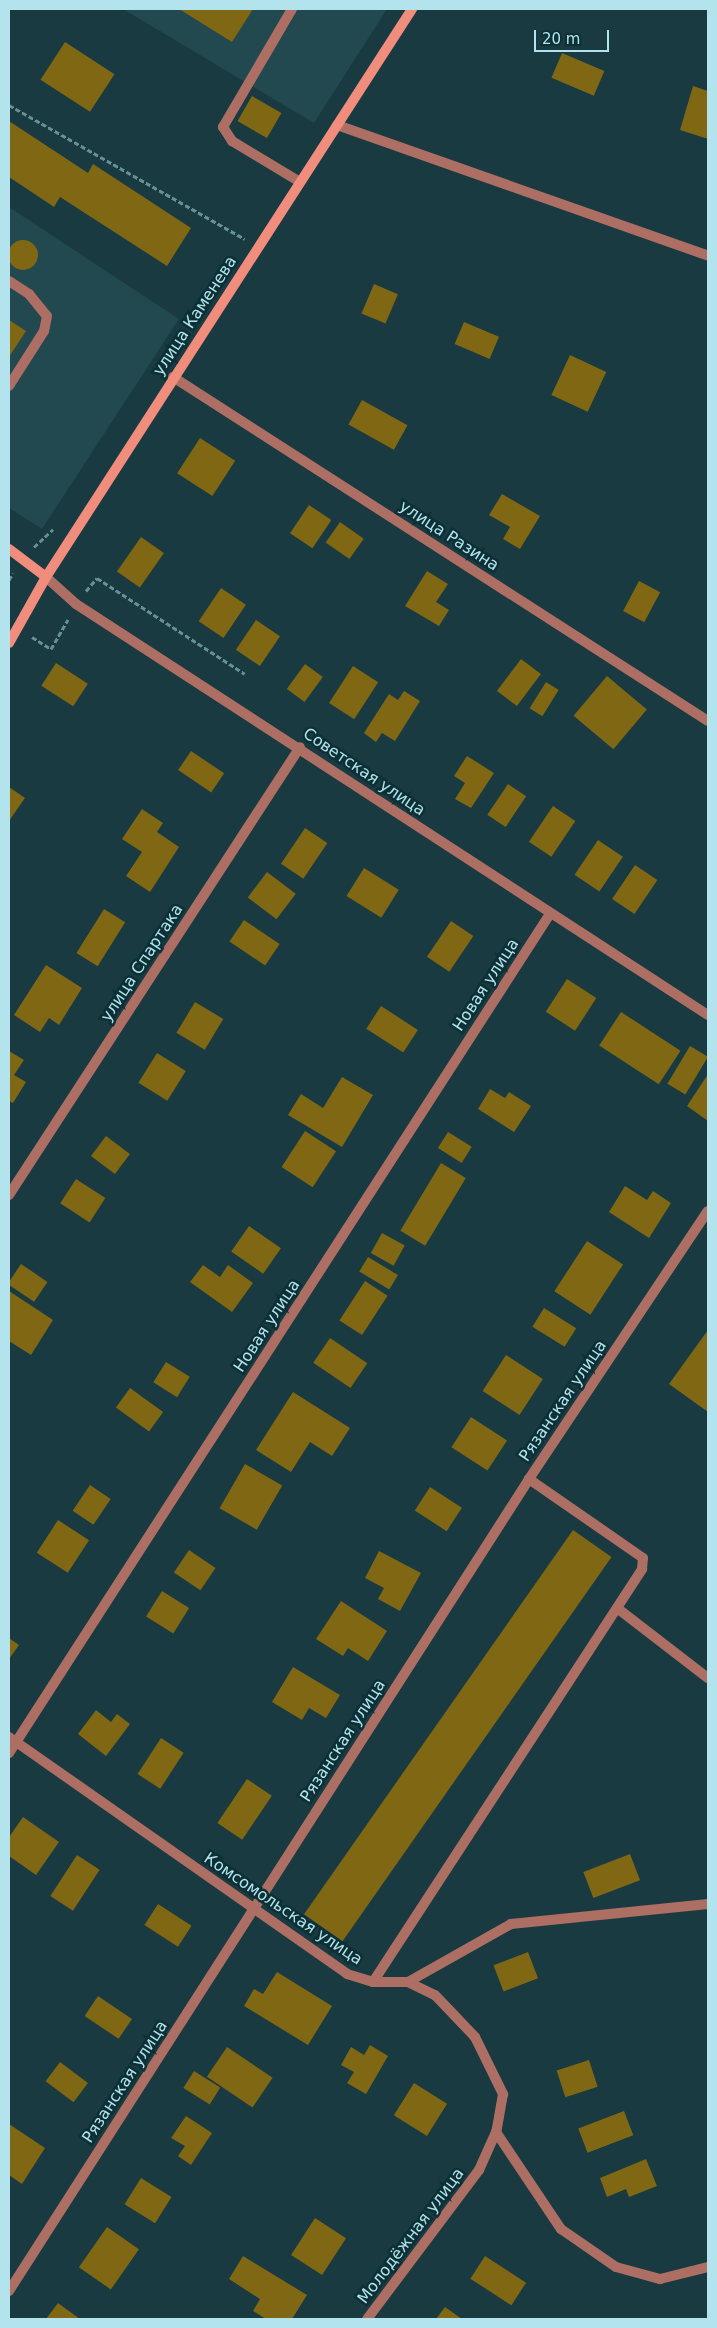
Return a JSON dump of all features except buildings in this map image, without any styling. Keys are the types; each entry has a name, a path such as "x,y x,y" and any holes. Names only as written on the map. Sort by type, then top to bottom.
{"main road":[{"name":"улица Каменева","path":"9,644 46,577 173,377 412,9"},
{"name":"Советская улица","path":"9,549 46,577"}],"street":[{"path":"292,9 223,126 232,141 300,182"},
{"path":"337,124 708,256"},
{"path":"9,281 29,294 47,316 44,331 9,386"},
{"name":"улица Разина","path":"173,377 708,721"},
{"name":"Советская улица","path":"46,577 76,604 300,747 550,914 708,1015"},
{"name":"улица Спартака","path":"9,1194 300,747"},
{"name":"Новая улица","path":"9,1753 12,1740 550,914"},
{"name":"Рязанская улица","path":"9,2291 529,1479 708,1211"},
{"path":"373,1982 642,1569 642,1558 529,1479"},
{"path":"617,1608 708,1678"},
{"name":"Комсомольская улица","path":"12,1740 348,1974 373,1982 408,1982 435,1995 475,2037 503,2094 496,2132 479,2170"},
{"path":"408,1982 511,1924 708,1904"},
{"path":"496,2132 561,2229 616,2267 660,2279 708,2267"},
{"name":"Молодёжная улица","path":"367,2319 479,2170"}],"path":[{"path":"9,105 250,242"}],"shaded area":[{"path":"123,9 387,9 314,123"},
{"path":"9,207 179,319 42,529 9,508"}]}
